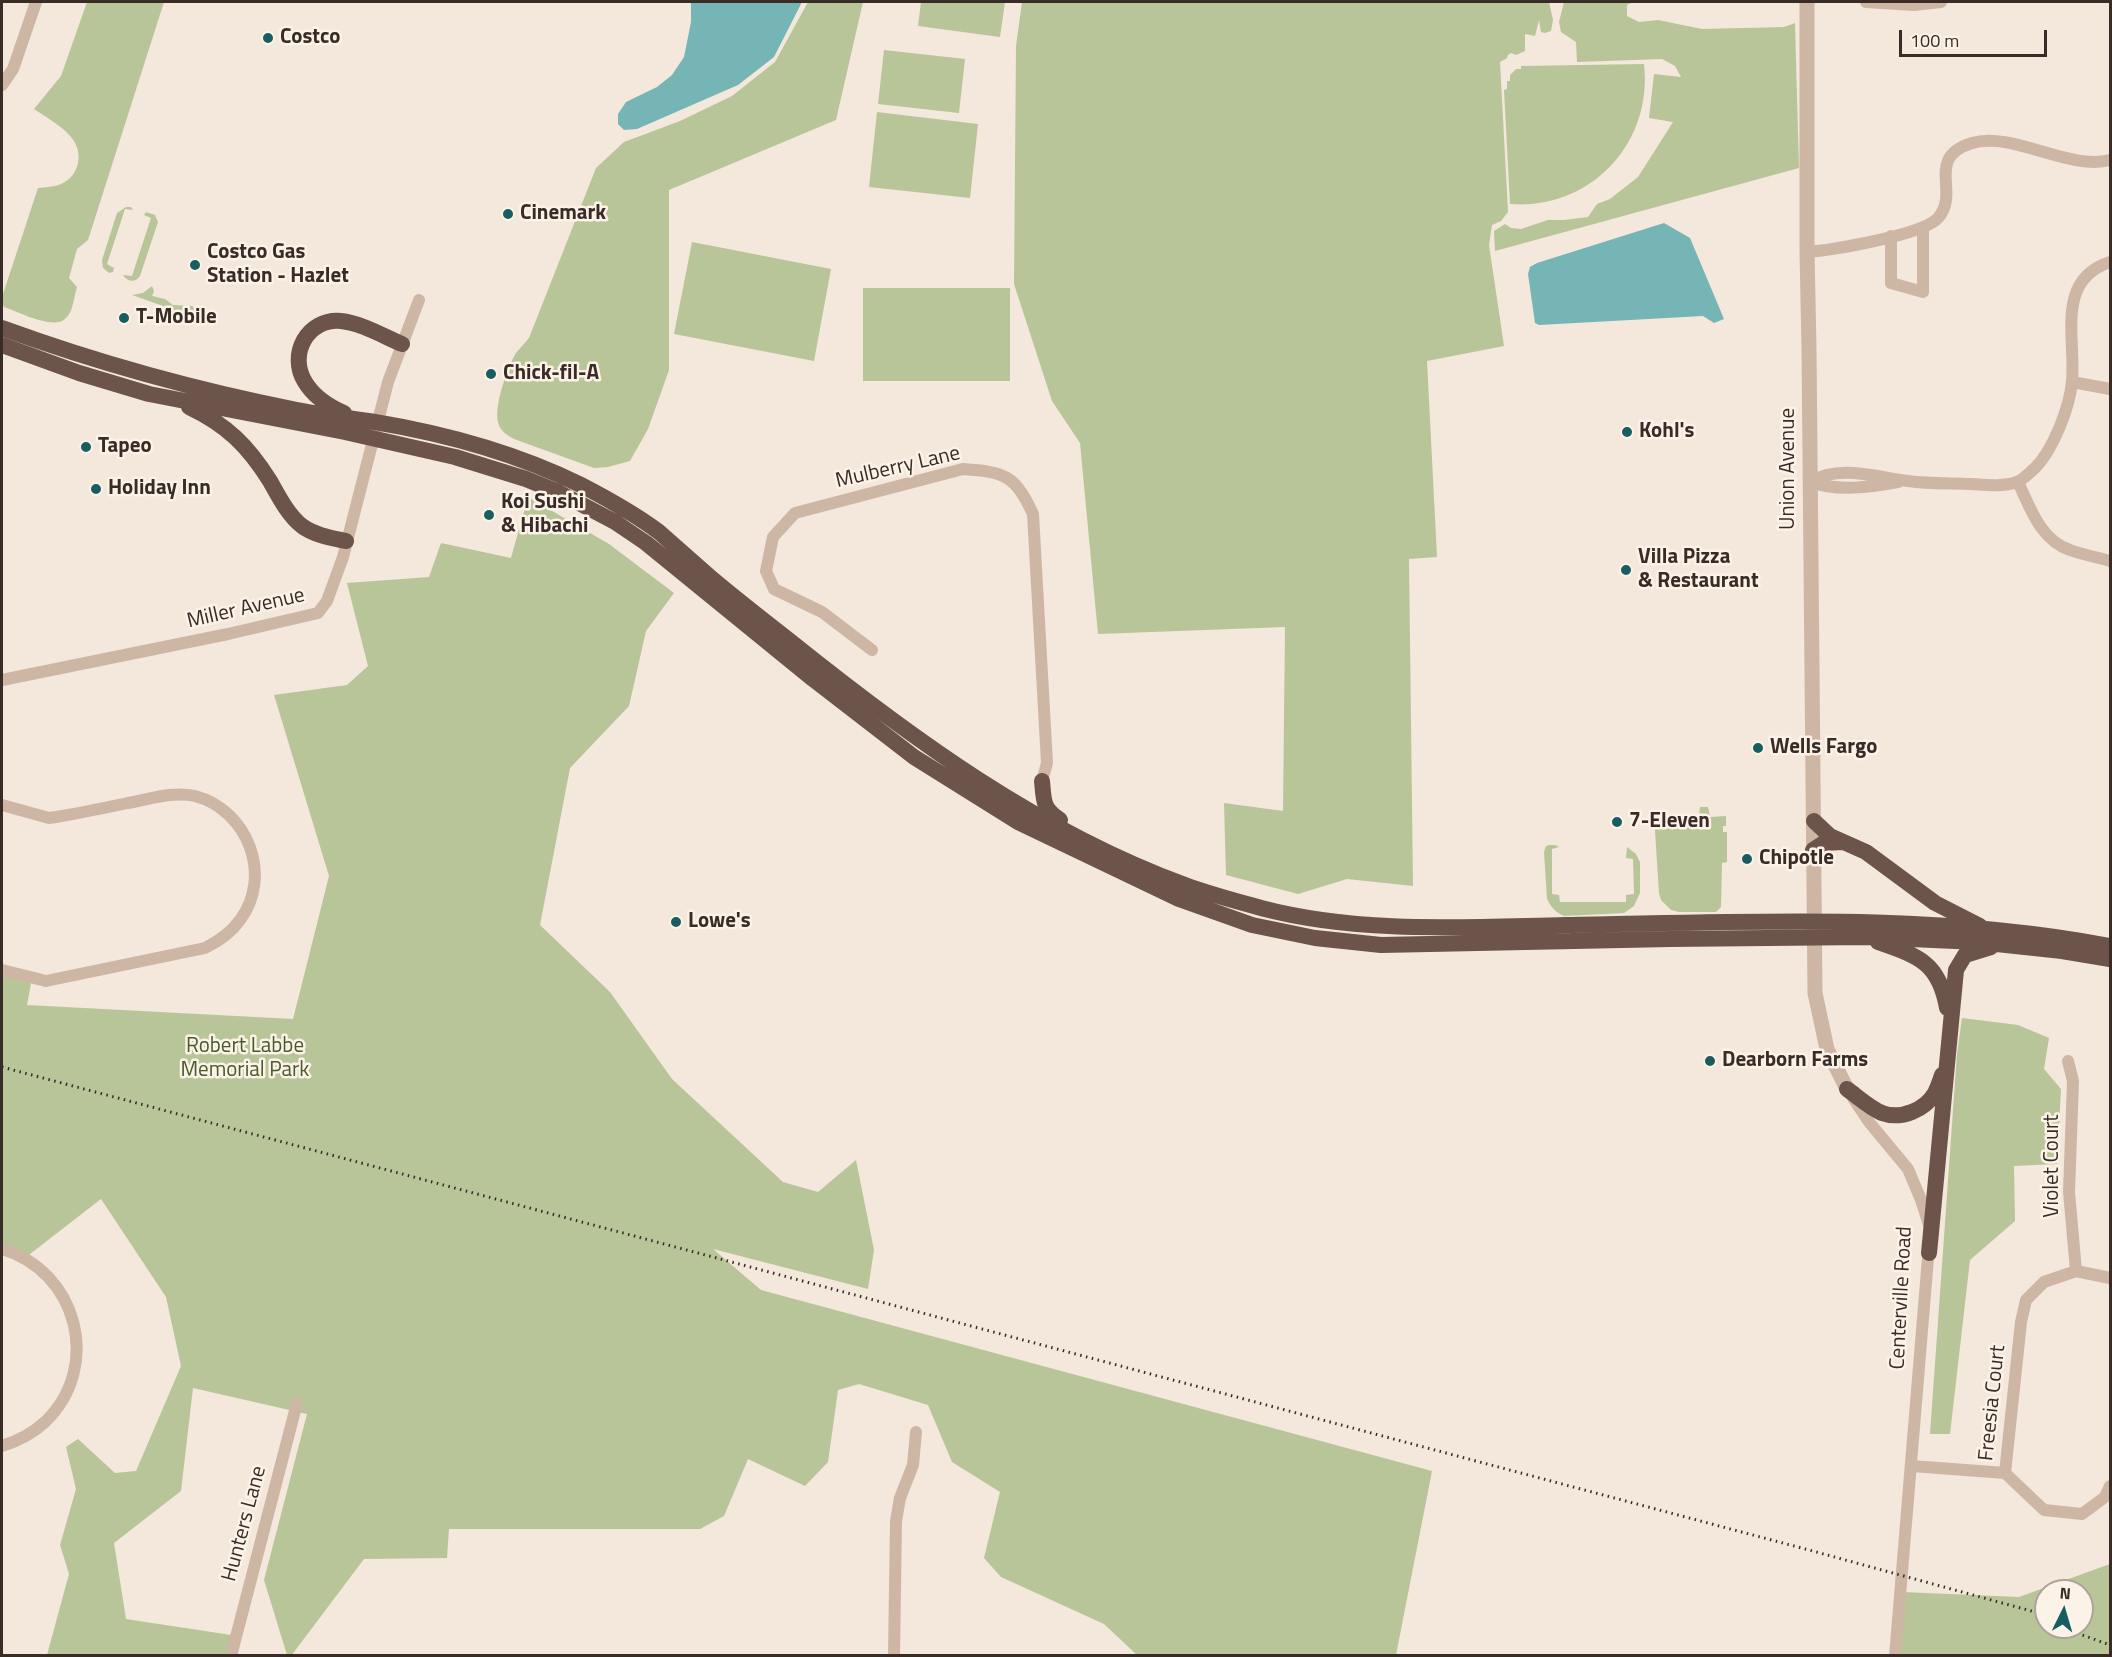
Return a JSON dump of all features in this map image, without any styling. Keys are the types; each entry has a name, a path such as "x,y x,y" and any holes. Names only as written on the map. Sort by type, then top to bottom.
{"highway":[{"path":"358,420 324,403 304,381 298,361 302,342 314,328 324,323 341,321 402,344"},
{"path":"2,328 114,366 193,388 315,414 377,422 460,439 524,459 582,486 622,507 662,535 712,579 793,644 910,734 978,781 1091,845 1186,886 1266,909 1344,923 1420,927 1814,929 1866,937 1946,939 2003,944 2110,959"},
{"path":"2,345 79,373 172,399 455,457 558,492 589,507 646,543 813,679 914,757 1018,822 1112,868 1213,912 1252,925 1304,936 1381,945 1814,929 1899,923 2042,935 2110,946"},
{"path":"172,399 215,422 239,440 256,460 288,511 303,527 346,542"},
{"path":"978,781 1025,794 1036,789 1042,782"},
{"path":"1042,782 1044,805 1050,813 1065,822 1091,845"},
{"path":"1814,821 1830,836 1866,852 1935,903 1989,930"},
{"path":"1813,850 1824,843 1842,842"},
{"path":"1866,937 1914,955 1930,968 1944,994 1950,1027"},
{"path":"1929,1252 1956,970 1961,959 1973,951 2003,944"},
{"path":"1847,1089 1880,1112 1902,1115 1915,1111 1929,1101 1935,1093 1948,1057"}],"street":[{"path":"2,85 13,69 36,2"},
{"name":"Union Avenue","path":"1807,2 1807,252 1814,929"},
{"path":"1866,2 1900,5 1941,2"},
{"path":"1807,252 1854,246 1932,223 1943,210 1945,202 1947,161 1958,148 1972,143 1990,140 2091,162 2110,160"},
{"path":"1891,236 1891,283 1923,292 1923,227"},
{"path":"1810,482 1832,473 1869,474 1909,481 1990,485 2018,482 2035,467 2050,447 2066,411 2072,381 2071,313 2075,294 2088,275 2098,267 2110,262"},
{"name":"Miller Avenue","path":"2,680 228,634 318,613 327,601 343,557 388,382 419,300"},
{"path":"2072,381 2110,389"},
{"name":"Mulberry Lane","path":"872,650 822,612 774,589 766,571 773,537 795,513 963,469 988,471 1002,475 1017,484 1033,514 1047,763 1042,782"},
{"path":"2018,482 2047,536 2069,550 2110,561"},
{"path":"2,804 56,818 169,795 196,797 222,809 239,825 250,845 255,868 255,884 249,906 236,925 219,941 196,951 46,981 2,970"},
{"name":"Centerville Road","path":"1814,929 1815,993 1827,1049 1847,1089 1869,1122 1908,1168 1929,1225 1929,1252 1895,1656"},
{"name":"Violet Court","path":"2068,1061 2073,1081 2069,1192 2076,1271"},
{"path":"2,1249 27,1259 54,1282 70,1311 77,1350 73,1376 55,1411 27,1436 2,1446"},
{"path":"2076,1271 2110,1278"},
{"name":"Freesia Court","path":"2076,1271 2044,1282 2026,1300 2021,1322 2005,1473 2044,1510 2082,1514 2105,1497 2110,1486"},
{"name":"Hunters Lane","path":"231,1656 297,1403"},
{"path":"894,1656 896,1521 900,1498 913,1465 916,1432"},
{"path":"1912,1466 2005,1473"}],"green space":[{"path":"87,2 164,2 88,240 77,249 69,278 77,287 72,308 66,318 61,321 46,322 4,307 2,297 38,188 61,184 76,170 79,156 71,137 59,125 34,109 61,76"},
{"path":"808,2 863,2 836,120 669,190 669,370 648,429 630,461 594,468 506,434 499,425 497,415 505,377 516,353 529,338 596,168 624,142 680,121 732,96 775,62"},
{"path":"921,2 1005,2 1000,37 918,26"},
{"path":"1022,2 1549,2 1553,20 1551,31 1541,32 1539,20 1535,36 1525,34 1525,51 1516,55 1511,53 1500,62 1508,212 1501,221 1492,225 1489,245 1504,346 1427,361 1437,557 1409,559 1413,886 1347,879 1298,894 1226,875 1224,803 1283,811 1285,627 1098,634 1080,443 1052,401 1014,284 1016,46"},
{"path":"1564,2 1633,2 1627,5 1627,16 1639,22 1658,20 1702,29 1784,27 1795,23 1799,168 1495,251 1494,231 1505,224 1511,228 1521,229 1548,220 1588,217 1597,204 1610,199 1638,177 1673,122 1649,118 1654,74 1681,77 1675,66 1662,59 1577,62 1576,42 1561,32 1559,22"},
{"path":"884,50 965,59 959,113 878,104"},
{"path":"1644,64 1644,93 1638,120 1627,145 1610,166 1590,183 1566,196 1539,203 1510,204 1504,90 1507,89 1510,75 1516,69 1521,69 1521,66"},
{"path":"877,112 978,124 970,198 869,187"},
{"path":"126,207 131,207 133,210 125,209 107,264 114,268 113,272 109,273 103,268 102,260 117,213"},
{"path":"146,212 155,215 158,222 140,276 134,281 129,280 123,275 132,276 151,218 144,215"},
{"path":"692,242 831,269 814,361 674,334"},
{"path":"152,286 154,291 152,296 165,299 173,305 192,306 198,311 197,318 132,295 143,293"},
{"path":"863,288 1010,288 1010,381 863,381"},
{"name":"Robert Labbe Memorial Park","path":"528,497 609,544 674,593 646,631 629,706 570,768 540,925 610,992 672,1079 783,1182 818,1192 856,1160 874,1250 868,1289 713,1249 761,1290 1432,1471 1396,1655 1137,1655 1104,1624 1001,1577 984,1558 1000,1492 952,1462 928,1405 859,1384 838,1390 828,1462 805,1486 748,1459 724,1516 700,1529 449,1529 447,1558 364,1559 291,1656 287,1655 264,1580 307,1414 193,1388 181,1491 114,1543 126,1619 231,1635 228,1655 47,1655 69,1574 60,1545 76,1489 66,1447 78,1439 115,1473 136,1471 181,1366 166,1297 101,1199 21,1261 2,1254 2,973 32,978 27,1005 293,1019 329,876 274,695 347,685 368,666 347,583 429,577 441,543 511,558"},
{"path":"1700,807 1708,807 1710,817 1726,816 1726,826 1723,826 1723,832 1727,832 1727,862 1722,863 1721,907 1716,912 1679,912 1671,910 1661,900 1659,893 1654,815 1699,815"},
{"path":"1546,846 1559,847 1552,849 1552,894 1559,895 1560,902 1626,902 1626,895 1634,894 1633,859 1626,858 1627,847 1636,854 1640,862 1640,893 1634,906 1624,913 1564,916 1558,913 1547,899 1544,852"},
{"path":"1962,1018 2018,1025 2049,1038 2044,1069 2061,1089 2057,1164 2014,1166 2015,1221 1970,1260 1950,1434 1930,1434 1957,1054"},
{"path":"2110,1564 2110,1655 1896,1656 1902,1592 2019,1597 2034,1592 2034,1639 2094,1639 2094,1579 2069,1579"}],"water":[{"path":"691,2 802,2 774,57 738,85 637,129 624,130 618,124 618,114 626,102 657,87 672,75 684,57 691,22"},
{"path":"1664,223 1690,238 1724,319 1714,323 1703,316 1539,325 1535,323 1528,274 1530,267"}],"railway":[{"path":"2,1067 2034,1612"},
{"path":"2093,1639 2110,1645"}],"place":[{"name":"Costco","path":"268,38"},
{"name":"Cinemark","path":"508,214"},
{"name":"Costco Gas Station - Hazlet","path":"195,265"},
{"name":"T-Mobile","path":"124,318"},
{"name":"Chick-fil-A","path":"491,374"},
{"name":"Kohl's","path":"1627,432"},
{"name":"Tapeo","path":"86,447"},
{"name":"Holiday Inn","path":"96,489"},
{"name":"Koi Sushi & Hibachi","path":"489,515"},
{"name":"Villa Pizza & Restaurant","path":"1626,570"},
{"name":"Wells Fargo","path":"1758,748"},
{"name":"7-Eleven","path":"1617,822"},
{"name":"Chipotle","path":"1747,859"},
{"name":"Lowe's","path":"676,922"},
{"name":"Dearborn Farms","path":"1710,1061"}]}
